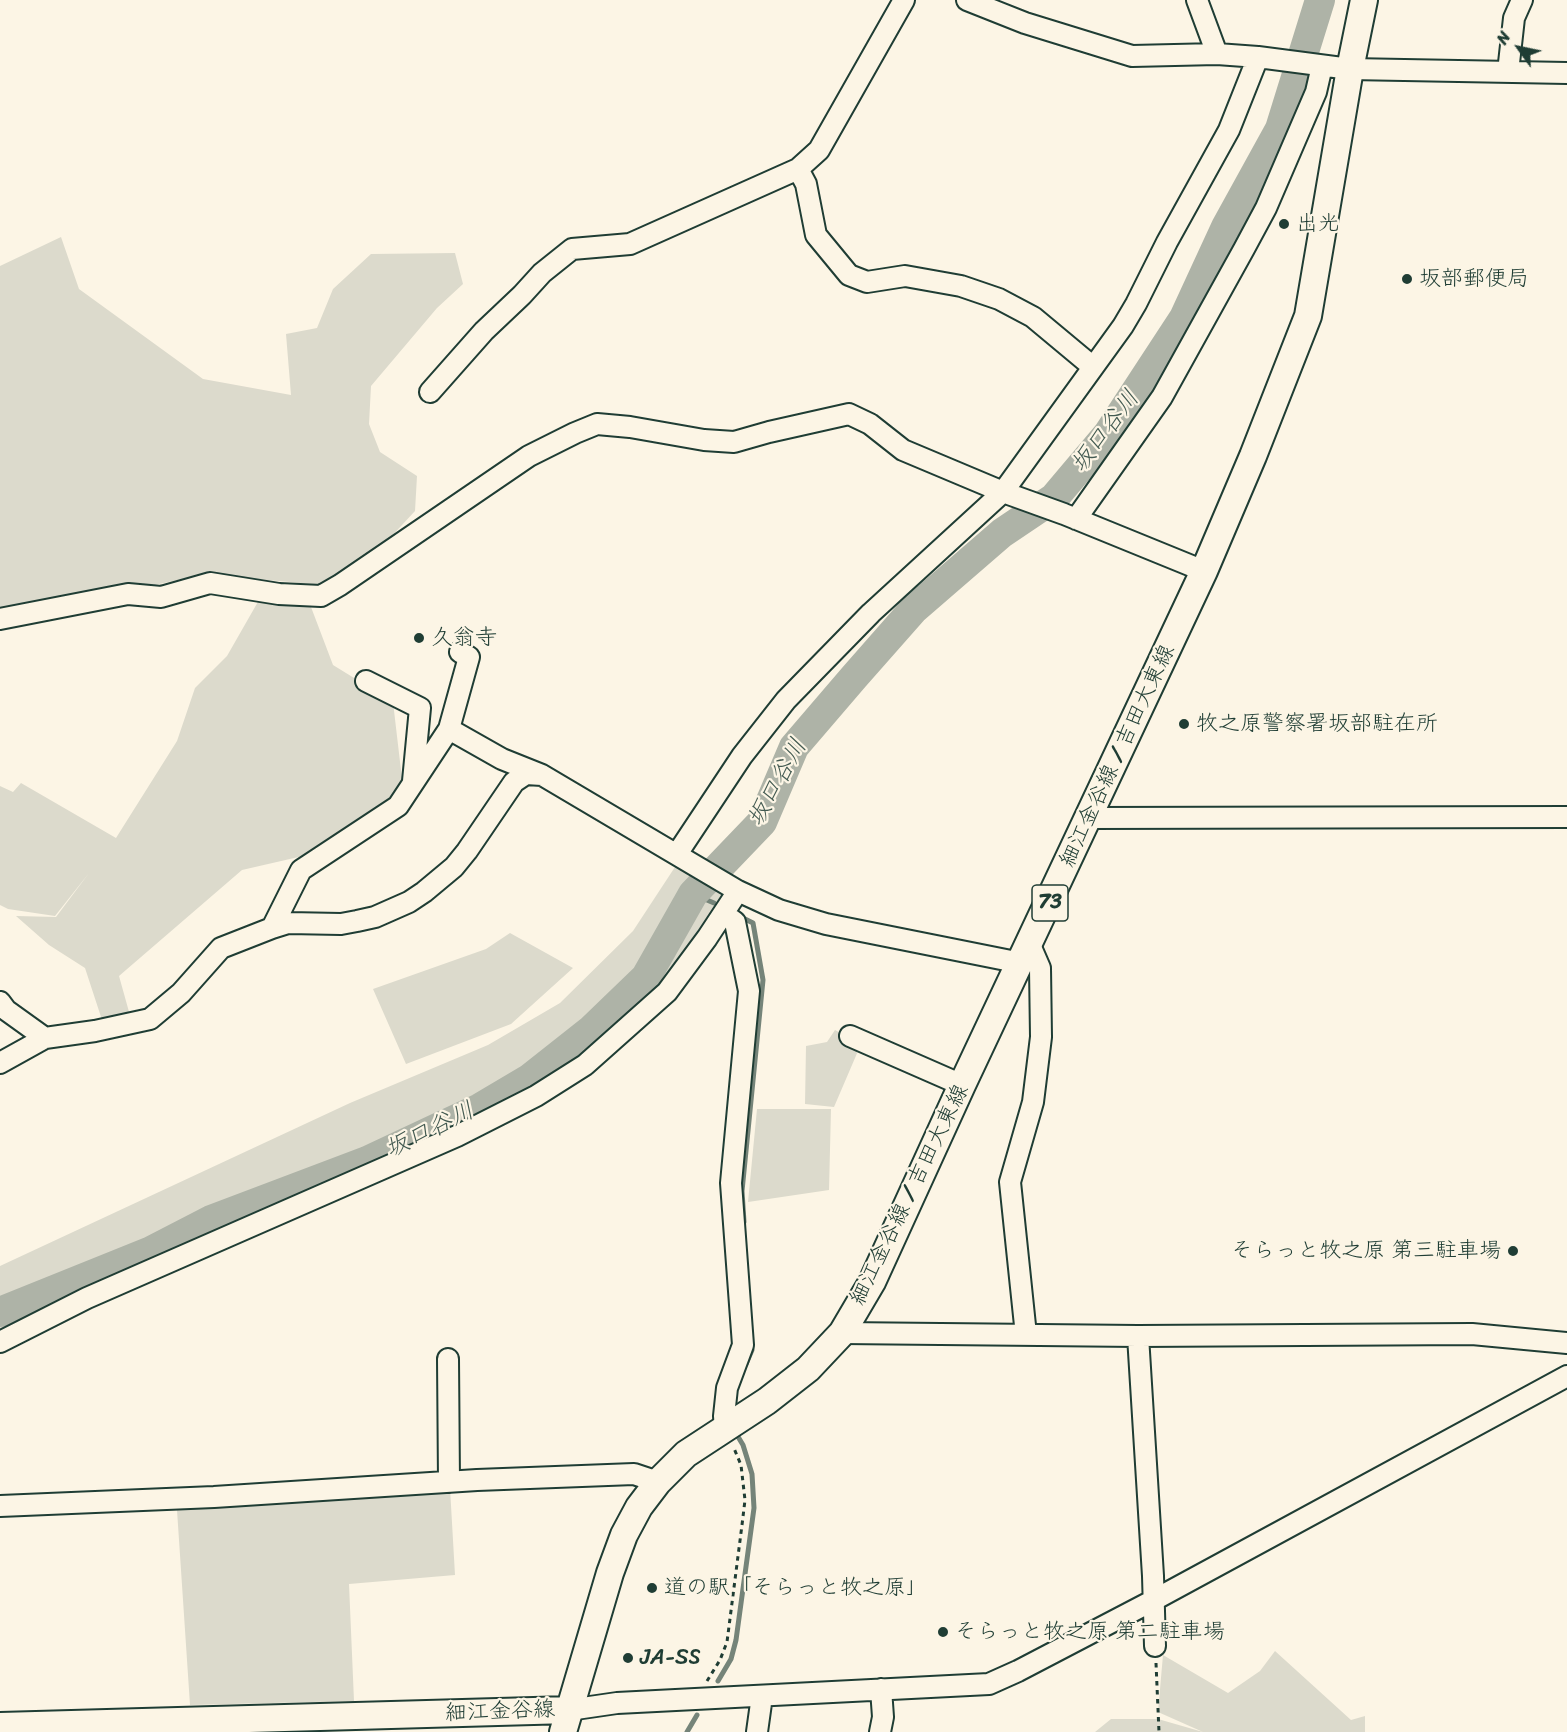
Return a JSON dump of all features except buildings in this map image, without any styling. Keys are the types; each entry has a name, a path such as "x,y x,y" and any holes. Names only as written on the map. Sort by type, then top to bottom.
{"main road":[{"name":"細江金谷線 / 吉田大東線","path":"566,1721 610,1573 639,1507 658,1482 686,1454 767,1401 808,1369 842,1333 872,1282 962,1085 1026,954 1204,571 1308,316 1364,0"},
{"name":"細江金谷線","path":"8,1728 566,1721"}],"street":[{"path":"430,392 484,331 522,296 542,273 572,249 630,244 798,169 819,150 904,0"},
{"path":"967,0 1025,23 1132,56 1217,54 1350,69 1567,73"},
{"path":"1197,0 1217,54"},
{"path":"1508,72 1514,18 1522,0"},
{"path":"680,856 742,756 786,700 872,613 1003,492 1093,368 1123,326 1147,285 1167,242 1229,130 1258,57"},
{"path":"1070,517 1162,397 1244,249 1266,208 1316,92 1319,66"},
{"path":"798,169 806,184 816,235 849,275 867,282 905,276 961,286 999,299 1034,317 1093,368"},
{"path":"0,619 128,594 161,597 210,582 279,594 321,596 529,456 597,424 630,427 704,440 734,442 849,414 870,424 903,450 1204,571"},
{"path":"272,928 301,870 398,806 413,784 449,729 469,657 460,652"},
{"path":"366,681 420,708 413,784"},
{"path":"449,729 502,759 542,775 733,888 779,910 826,924 1026,954 1040,968 1041,1037 1033,1102 1010,1182 1026,1335"},
{"path":"0,1063 45,1038 95,1031 150,1019 181,993 221,948 288,923 341,924 375,917 409,902 454,867 514,782 525,774 542,775"},
{"path":"1089,818 1567,817"},
{"path":"0,1342 87,1298 457,1136 536,1096 585,1065 667,992 724,914 733,888"},
{"path":"724,914 735,922 749,991 731,1183 743,1345 728,1388 724,1416 725,1429"},
{"path":"0,1002 6,1010 45,1038"},
{"path":"850,1036 962,1085"},
{"path":"842,1333 1138,1336 1472,1334 1567,1343"},
{"path":"1138,1336 1155,1646"},
{"path":"448,1359 449,1482"},
{"path":"566,1721 617,1703 989,1684 1154,1600 1567,1376"},
{"path":"0,1506 634,1474 658,1482"},
{"path":"880,1732 883,1717 881,1689"},
{"path":"757,1732 762,1696"}],"path":[{"path":"694,1700 720,1660 727,1642 745,1500 741,1465 725,1429"},
{"path":"1155,1646 1159,1732"}],"shaded area":[{"path":"61,237 79,289 203,379 291,395 286,334 317,328 333,289 371,254 455,253 463,284 437,308 371,386 369,424 380,452 417,476 415,511 389,539 324,585 210,573 141,588 68,595 0,610 0,266"},
{"path":"259,600 311,607 333,665 393,702 404,796 316,853 242,870 119,976 131,1019 103,1023 85,968 49,945 16,916 56,917 89,873 55,916 8,909 0,905 0,786 13,792 21,783 116,838 177,741 195,688 227,656"},
{"path":"675,867 733,898 606,1054 489,1120 0,1334 0,1266 350,1103 488,1045 560,1003 633,931"},
{"path":"510,933 573,968 511,1024 406,1064 373,989 486,949"},
{"path":"835,1030 861,1044 834,1107 805,1104 806,1046 827,1042"},
{"path":"757,1109 831,1109 829,1190 748,1202"},
{"path":"450,1488 455,1575 349,1584 354,1701 190,1705 177,1510"},
{"path":"1275,1651 1351,1720 1365,1716 1365,1732 1203,1732 1158,1712 1163,1655 1228,1693 1260,1671"},
{"path":"1111,1719 1158,1719 1203,1732 1095,1732"}],"waterway":[{"name":"坂口谷川","path":"0,1312 149,1252 211,1220 367,1161 480,1108 529,1079 591,1030 646,977 693,894 762,822 794,747 913,610 1002,533 1054,498 1108,434 1184,318 1226,227 1280,129 1320,0"},
{"path":"693,894 714,903"},
{"path":"739,916 753,923 763,980 742,1191 744,1222"},
{"path":"746,1364 752,1350 751,1345"},
{"path":"718,1681 731,1659 736,1640 754,1508 752,1474 743,1445 737,1435"},
{"path":"687,1732 697,1715"}],"place":[{"name":"出光","path":"1284,224"},
{"name":"坂部郵便局","path":"1407,279"},
{"name":"久翁寺","path":"419,638"},
{"name":"牧之原警察署坂部駐在所","path":"1184,724"},
{"name":"そらっと牧之原 第三駐車場","path":"1513,1251"},
{"name":"道の駅「そらっと牧之原」","path":"652,1588"},
{"name":"そらっと牧之原 第二駐車場","path":"943,1632"},
{"name":"JA-SS","path":"628,1658"}]}
